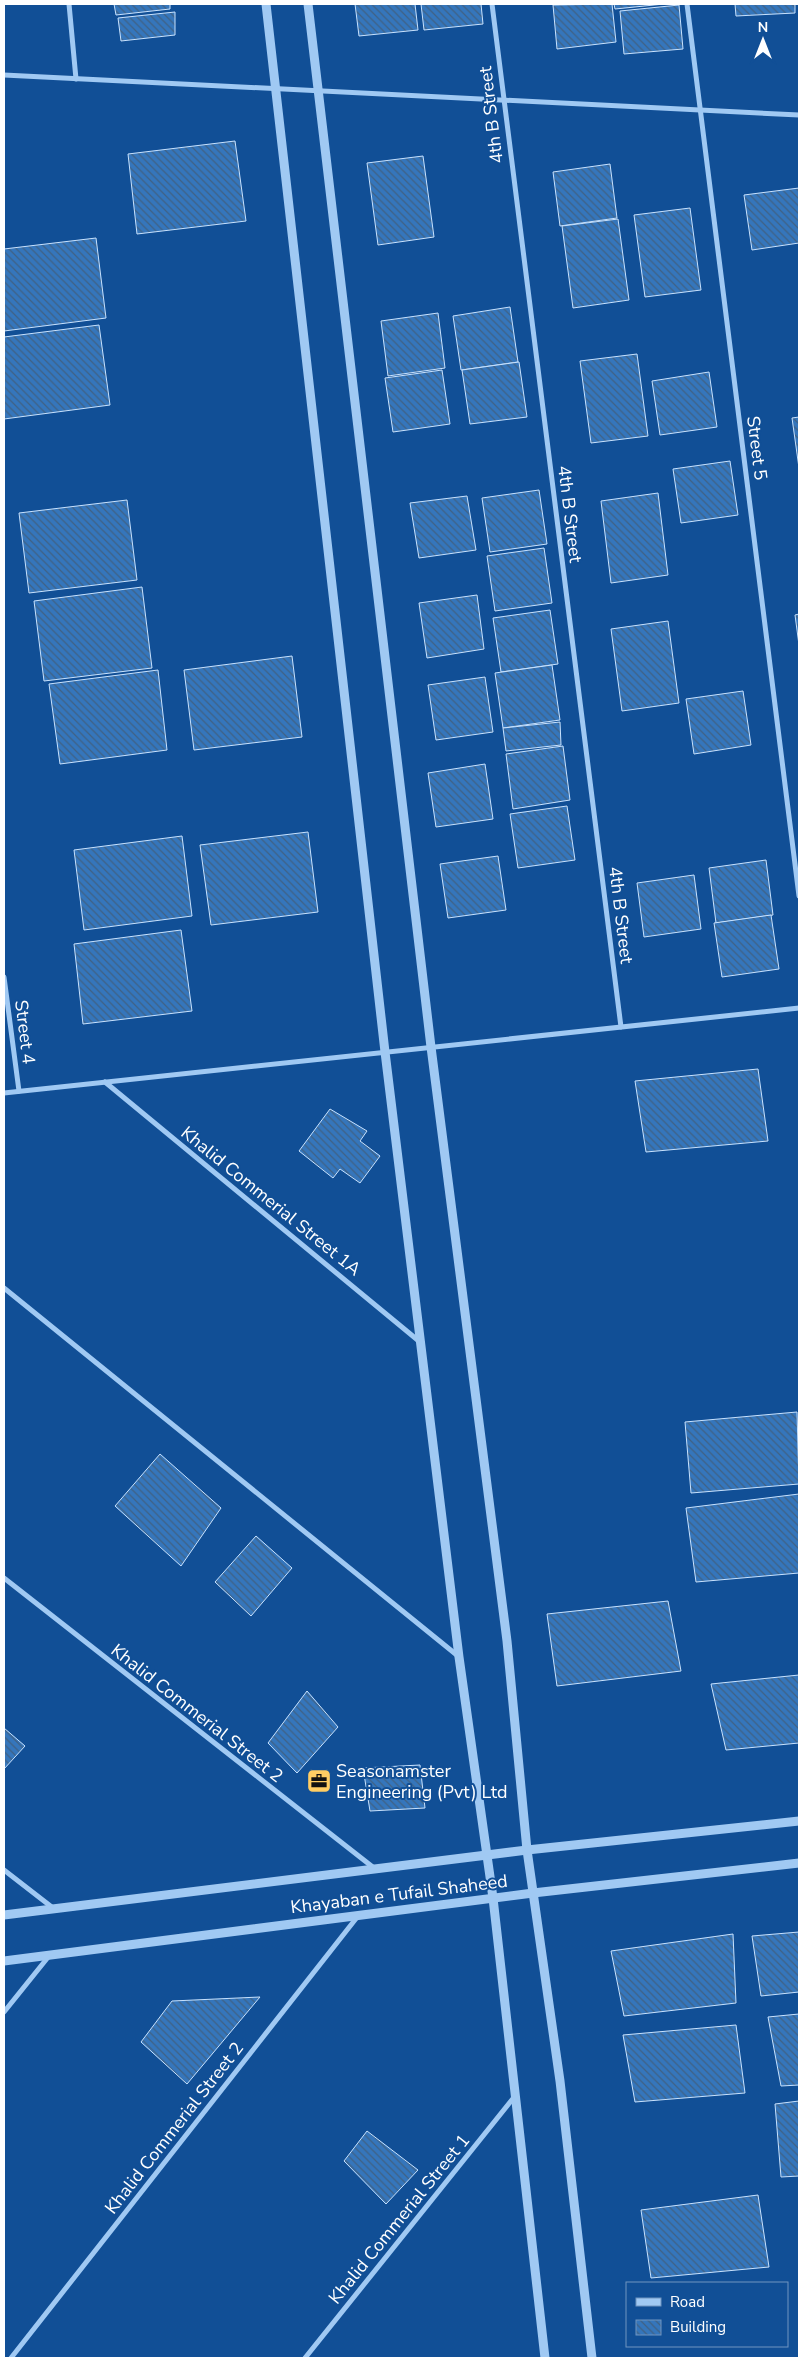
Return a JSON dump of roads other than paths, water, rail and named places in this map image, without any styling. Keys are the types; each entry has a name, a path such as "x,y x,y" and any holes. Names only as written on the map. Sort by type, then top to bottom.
{"street":[{"path":"69,4 76,79"},
{"path":"266,4 385,1052 459,1657 493,1898 545,2358"},
{"path":"308,4 431,1047 507,1641 527,1850 560,2081 592,2358"},
{"name":"4th B Street","path":"492,4 621,1027"},
{"name":"Street 5","path":"687,4 799,896"},
{"path":"4,75 799,115"},
{"name":"Street 4","path":"4,977 19,1091"},
{"path":"4,1093 799,1008"},
{"name":"Khalid Commerial Street 1A","path":"105,1082 420,1342"},
{"path":"4,1288 459,1657"},
{"name":"Khalid Commerial Street 2","path":"4,1578 374,1869"},
{"name":"Khayaban e Tufail Shaheed","path":"4,1915 527,1850 799,1821"},
{"name":"Khayaban e Tufail Shaheed","path":"4,1961 533,1893 799,1863"},
{"path":"4,1870 54,1910"},
{"name":"Khalid Commerial Street 2","path":"11,2358 359,1915"},
{"path":"4,2012 49,1956"},
{"name":"Khalid Commerial Street 1","path":"305,2358 515,2096"}],"place":[{"name":"Seasonamster Engineering (Pvt) Ltd","path":"319,1781"}]}
